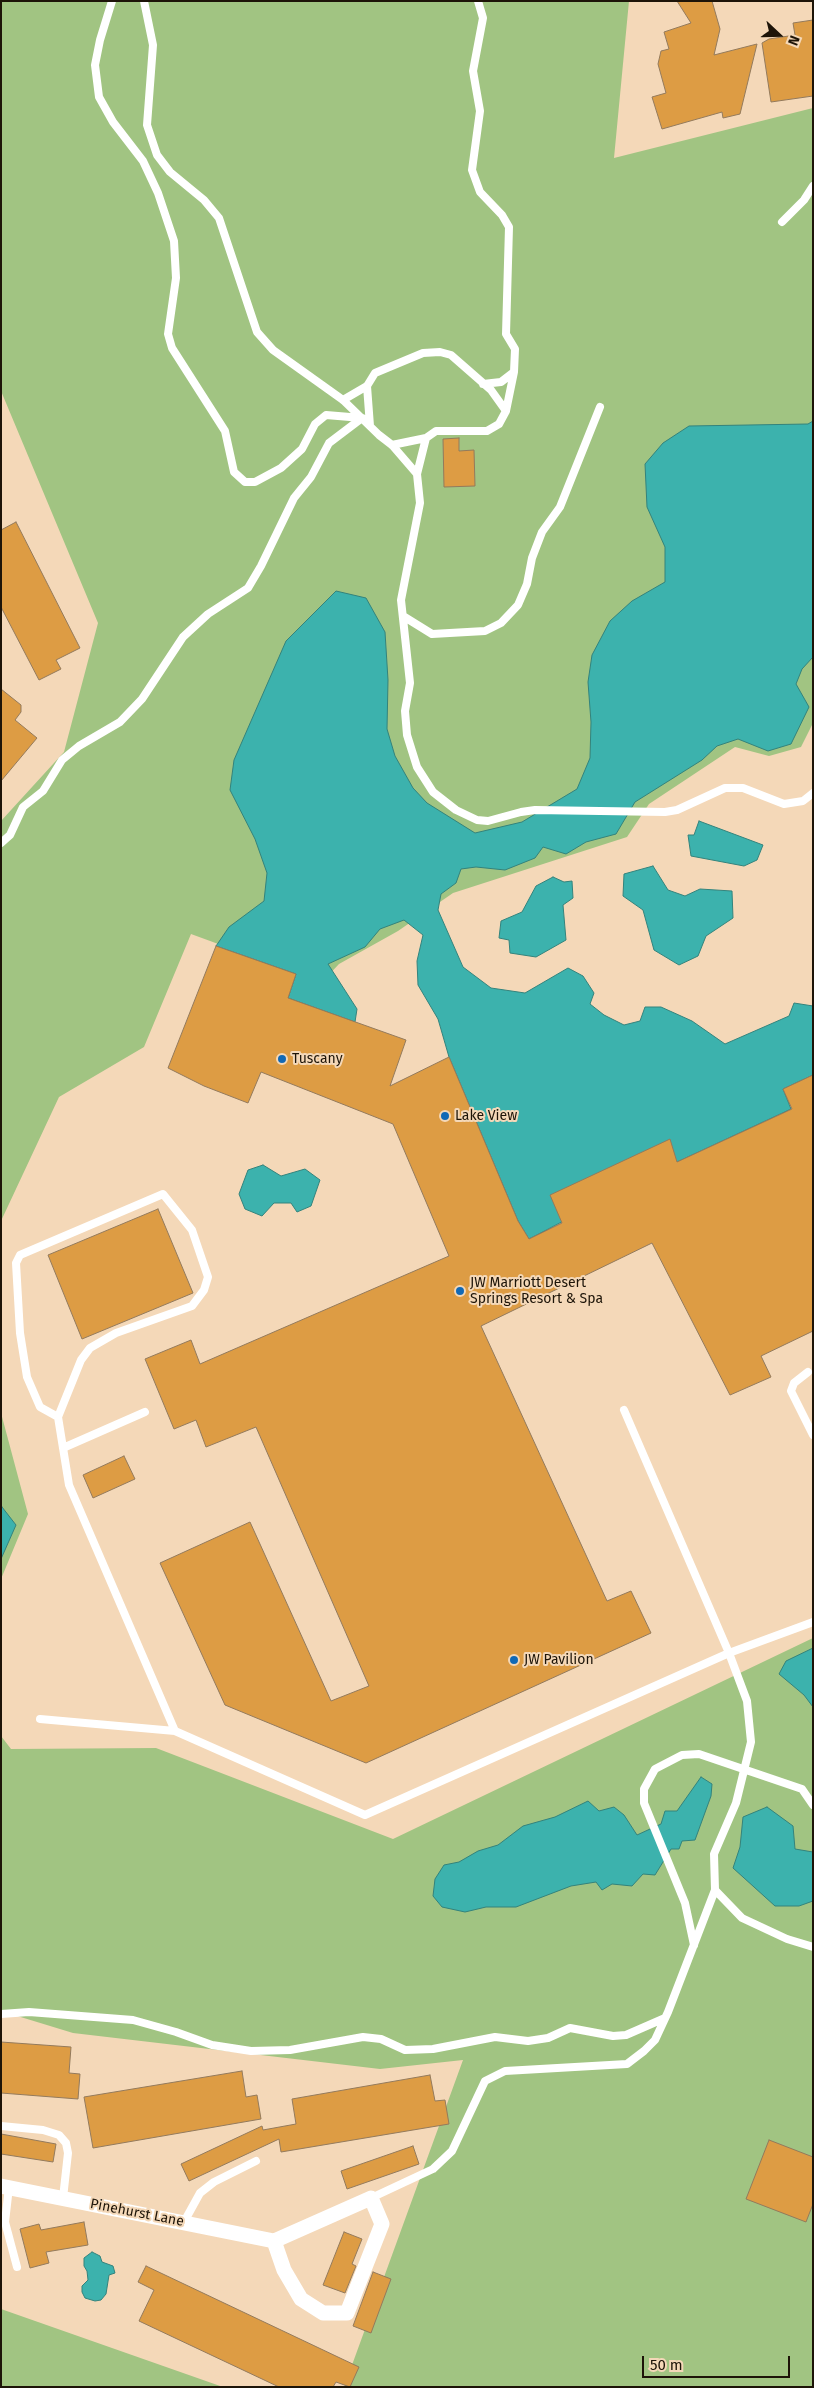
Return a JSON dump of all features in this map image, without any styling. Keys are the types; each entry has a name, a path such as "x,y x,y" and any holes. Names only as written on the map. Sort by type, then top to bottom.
{"street":[{"name":"Pinehurst Lane","path":"5,2187 274,2241"},
{"path":"371,2198 382,2224 347,2314 323,2313 301,2299 284,2270 274,2241 371,2198"}],"lane":[{"path":"112,1 100,40 95,65 100,97 113,122 143,161 158,193 174,241 176,278 168,334 172,348 225,431 234,472 245,482 255,482 281,468 302,449 316,424 326,416 362,418"},
{"path":"144,1 153,45 147,125 157,154 170,172 204,200 219,218 257,332 273,350 343,400 392,445 417,474"},
{"path":"392,445 426,438 436,431 486,431 499,424 506,411 514,372 515,349 506,334 509,227 502,215 480,192 472,170 480,112 473,71 483,18 478,1"},
{"path":"782,222 804,200 813,186"},
{"path":"343,400 367,386 375,373 423,353 440,352 451,355 499,399 506,411"},
{"path":"483,384 500,382 514,372"},
{"path":"367,386 370,426"},
{"path":"404,616 432,634 468,633 485,631 501,623 518,606 539,541 560,507 600,407"},
{"path":"1,842 10,835 23,807 43,791 62,760 79,746 120,722 142,699 183,637 208,614 248,588 261,566 294,498 311,477 329,443 362,418"},
{"path":"426,438 417,474 420,504 401,600 410,683 405,711 407,735 417,767 433,792 456,810 477,820 488,821 535,810 646,813 677,810 725,788 743,788 784,804 804,802 813,793"},
{"path":"58,1417 40,1407 27,1377 20,1333 16,1263 20,1255 163,1194 192,1230 208,1277 204,1290 192,1306 116,1333 90,1348 72,1377 58,1417 69,1485 175,1730"},
{"path":"808,1372 794,1383 791,1391 813,1435"},
{"path":"371,2198 433,2169 452,2151 484,2081 505,2071 627,2064 655,2040 715,1890 714,1854 736,1803 751,1742 747,1702 730,1653 624,1410"},
{"path":"63,1448 146,1412"},
{"path":"40,1719 175,1730 365,1815 730,1653 813,1622"},
{"path":"694,1945 685,1903 644,1803 644,1789 655,1769 682,1755 699,1754 802,1789 813,1805"},
{"path":"715,1890 742,1918 787,1939 813,1947"},
{"path":"1,2014 29,2012 133,2020 176,2032 212,2045 251,2051 290,2050 363,2037 381,2039 405,2050 433,2049 495,2037 528,2041 548,2038 570,2028 613,2036 626,2035 665,2018"},
{"path":"1,2126 43,2130 59,2135 66,2143 68,2153 63,2198"},
{"path":"184,2222 200,2193 214,2182 256,2161"},
{"path":"5,2187 5,2222 16,2266"}],"green space":[{"path":"1,1 629,1 614,158 813,108 813,723 801,747 769,756 735,747 649,804 627,837 453,893 398,931 339,964 322,982 191,934 144,1047 59,1097 1,1221 1,821 64,752 98,623 1,391"},
{"path":"1,1413 28,1514 1,1579"},
{"path":"813,1638 813,2387 344,2387 463,2060 380,2069 73,2033 1,2011 1,1736 11,1749 156,1748 393,1839"},
{"path":"1,2309 223,2387 1,2387"}],"water":[{"path":"813,421 813,657 802,669 796,684 809,707 791,744 768,751 738,739 717,746 702,760 635,802 616,834 586,842 566,854 543,847 535,858 505,870 476,867 461,869 456,883 441,894 438,910 463,967 491,988 525,993 568,968 583,976 594,993 590,1004 604,1015 624,1025 640,1021 645,1007 661,1007 692,1021 725,1044 789,1016 794,1003 813,1006 813,1075 783,1089 791,1109 677,1162 529,1239 518,1221 449,1057 438,1019 418,985 417,961 423,935 404,920 380,929 365,947 328,964 357,1009 355,1022 288,998 296,974 216,946 229,927 264,901 267,873 255,839 230,790 234,760 286,641 336,591 366,598 385,632 388,680 387,729 395,756 413,788 427,803 475,833 522,822 577,789 590,758 591,722 588,682 592,655 610,621 632,601 665,582 665,547 647,507 645,464 663,443 689,426 808,424"},
{"path":"699,821 763,845 757,860 744,866 691,856 688,835 694,835"},
{"path":"653,866 668,890 685,896 700,889 732,891 733,918 706,936 698,956 679,965 654,950 643,910 623,896 624,874"},
{"path":"553,877 564,882 572,881 573,898 563,905 566,940 536,957 510,953 509,940 499,938 501,921 522,912 536,886"},
{"path":"263,1165 281,1176 305,1169 320,1180 311,1206 297,1212 291,1203 274,1203 262,1216 245,1209 239,1194 248,1170"},
{"path":"2,1507 16,1525 1,1559 1,1509"},
{"path":"813,1648 813,1707 804,1695 779,1674 786,1661"},
{"path":"701,1777 712,1784 711,1796 695,1840 682,1841 679,1849 671,1849 655,1875 643,1874 632,1886 612,1884 602,1890 596,1882 571,1886 516,1907 486,1907 465,1912 442,1907 433,1896 435,1879 444,1865 459,1862 478,1851 498,1845 523,1826 555,1817 588,1801 599,1811 614,1807 624,1815 637,1835 661,1824 665,1811 677,1811"},
{"path":"767,1807 793,1826 795,1849 813,1852 813,1901 799,1906 775,1906 733,1868 740,1847 743,1817"},
{"path":"92,2252 100,2256 102,2262 113,2266 115,2273 109,2275 106,2294 101,2300 95,2301 85,2298 82,2292 82,2286 88,2280 84,2258"}],"building":[{"path":"677,1 712,1 720,29 714,55 757,44 740,114 723,118 722,112 662,129 652,97 666,93 658,64 661,51 669,49 664,32 691,23"},
{"path":"813,20 813,96 771,102 762,43 769,39 795,35 793,23"},
{"path":"459,438 459,451 474,450 475,486 444,487 443,439"},
{"path":"16,522 80,648 56,660 61,669 39,680 1,607 1,530"},
{"path":"1,689 21,705 21,712 15,720 37,738 1,781"},
{"name":"JW Marriott Desert Springs Resort & Spa","path":"216,946 296,974 288,998 406,1040 390,1086 449,1057 518,1221 529,1239 562,1223 550,1195 670,1139 677,1162 792,1109 783,1089 813,1075 813,1331 761,1356 771,1377 730,1395 652,1243 481,1326 607,1601 631,1591 651,1633 366,1763 225,1705 160,1563 250,1522 331,1701 369,1686 256,1427 206,1447 196,1420 174,1429 145,1359 191,1340 200,1364 449,1256 393,1124 261,1072 248,1103 204,1086 168,1068"},
{"path":"158,1209 193,1293 82,1339 48,1255"},
{"path":"124,1456 135,1479 93,1498 83,1475"},
{"path":"1,2042 71,2047 69,2073 80,2074 78,2099 1,2093"},
{"path":"242,2071 246,2097 257,2095 261,2119 93,2148 84,2097"},
{"path":"430,2075 435,2101 445,2100 449,2124 281,2152 279,2139 189,2181 181,2164 262,2126 263,2130 296,2124 292,2099"},
{"path":"1,2134 56,2144 53,2162 1,2154"},
{"path":"769,2140 813,2157 813,2204 806,2222 746,2199"},
{"path":"413,2146 419,2164 347,2189 341,2171"},
{"path":"84,2222 88,2245 46,2252 49,2263 30,2268 20,2229 39,2224 41,2230"},
{"path":"344,2232 362,2239 352,2264 356,2266 345,2293 323,2285"},
{"path":"146,2266 359,2367 350,2387 336,2382 333,2387 279,2387 139,2321 154,2290 138,2282"},
{"path":"373,2272 391,2279 371,2333 353,2326"}],"place":[{"name":"Tuscany","path":"282,1059"},
{"name":"Lake View","path":"445,1116"},
{"name":"JW Marriott Desert Springs Resort & Spa","path":"460,1291"},
{"name":"JW Pavilion","path":"514,1660"}]}
